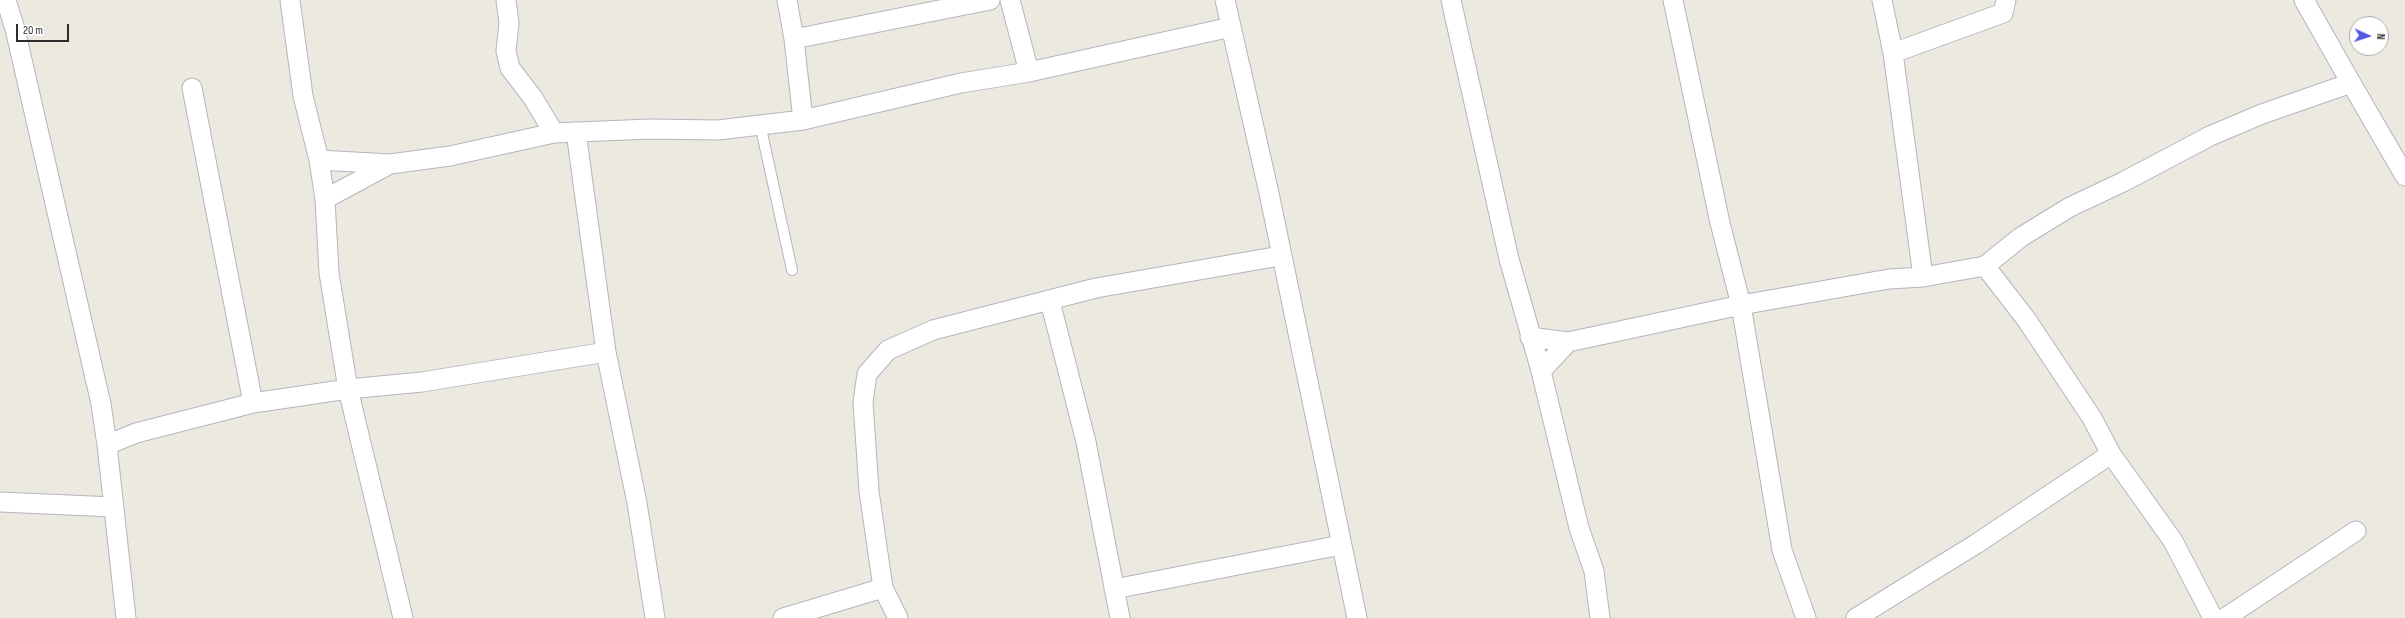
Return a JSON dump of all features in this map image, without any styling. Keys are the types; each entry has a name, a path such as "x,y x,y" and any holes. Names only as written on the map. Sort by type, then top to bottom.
{"street":[{"path":"6,0 15,29 101,404 107,445 108,476 114,507 126,618"},
{"path":"290,0 303,96 319,160 325,199 329,274 348,389 403,618"},
{"path":"506,0 509,22 506,51 510,68 533,98 554,133"},
{"path":"787,0 794,40 803,120"},
{"path":"794,40 990,0"},
{"path":"1010,0 1029,72"},
{"path":"1225,0 1269,193 1280,256 1357,618"},
{"path":"1451,0 1483,148 1530,337 1541,371 1579,528 1594,571 1600,618"},
{"path":"1673,0 1720,223 1741,305 1782,550 1806,618"},
{"path":"1882,0 1893,54 1922,277"},
{"path":"1893,54 2003,13 2006,0"},
{"path":"2304,0 2405,176"},
{"path":"319,160 390,164 450,156 554,133 650,129 718,130 803,120 961,83 1029,72 1231,27"},
{"path":"1530,337 1568,342 1741,305 1889,279 1922,277 1985,266 2021,237 2070,207 2123,182 2210,136 2262,114 2351,83"},
{"path":"192,88 253,403"},
{"path":"576,132 606,352 636,503 655,618"},
{"path":"325,199 390,164"},
{"path":"898,618 883,588 869,491 863,402 867,374 888,350 932,330 1096,288 1280,256"},
{"path":"1985,266 2026,319 2092,418 2111,454 2173,541 2213,618"},
{"path":"1050,301 1086,442 1120,618"},
{"path":"1541,371 1568,342"},
{"path":"107,445 136,433 253,403 348,389 422,382 606,352"},
{"path":"1856,618 1976,544 2111,454"},
{"path":"0,502 114,507"},
{"path":"2225,618 2356,531"},
{"path":"1114,589 1341,545"},
{"path":"783,618 883,588"}],"lane":[{"path":"760,124 792,270"}]}
